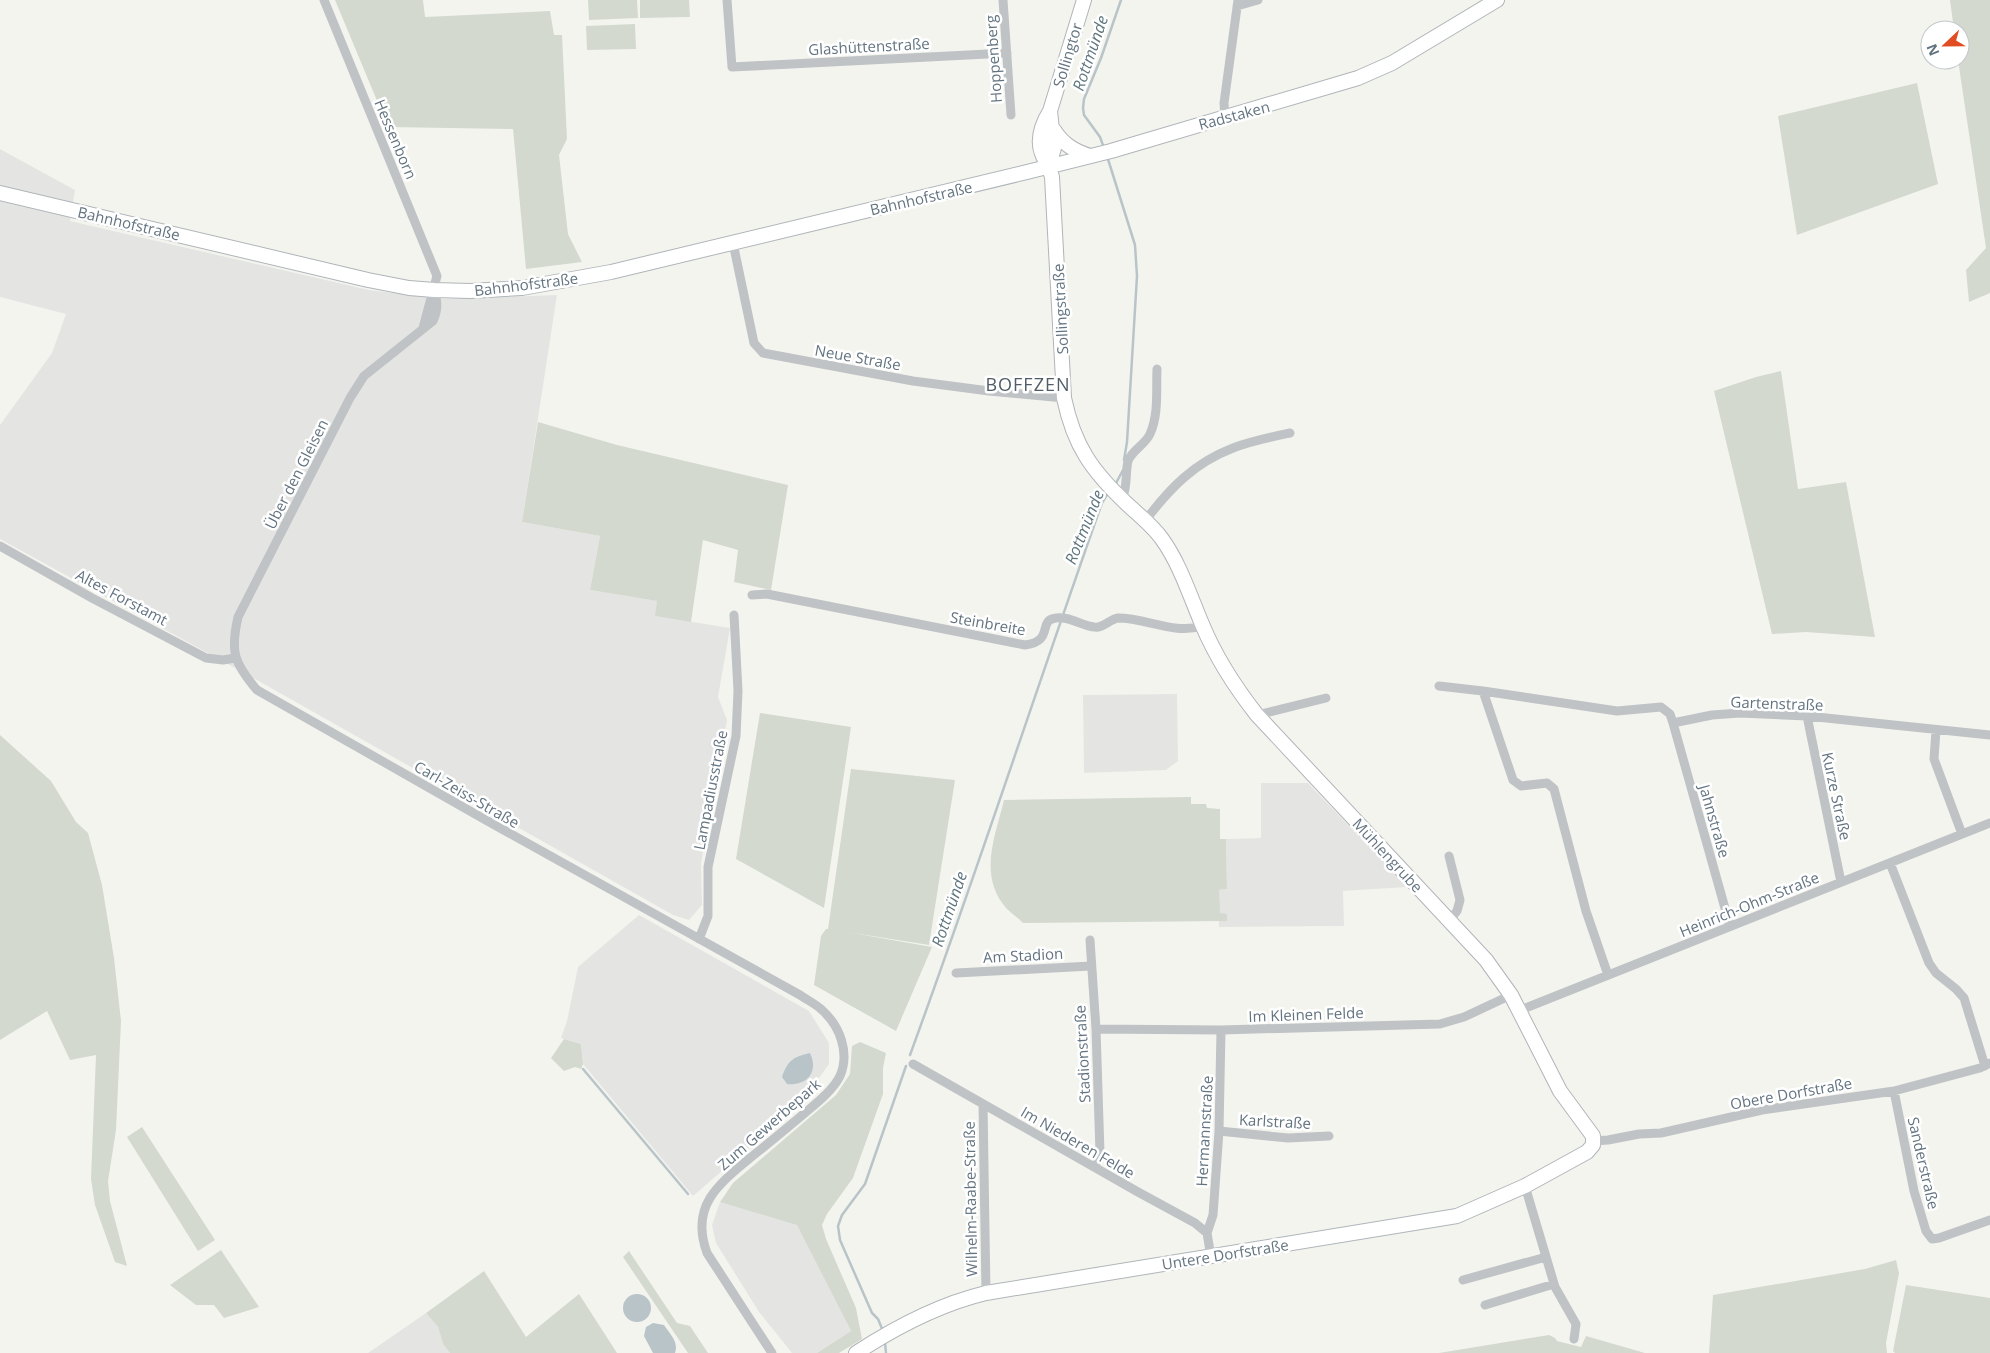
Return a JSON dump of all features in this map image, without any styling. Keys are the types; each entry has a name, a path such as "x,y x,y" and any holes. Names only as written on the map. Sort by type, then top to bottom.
{"street":[{"name":"Hessenborn","path":"324,0 433,262 437,276 434,290"},
{"name":"Glashüttenstraße","path":"727,0 732,67 1007,53"},
{"name":"Hoppenberg","path":"1002,0 1011,115"},
{"name":"Sollingtor","path":"1049,166 1042,155 1040,142 1042,124 1050,111 1084,0"},
{"path":"1225,118 1224,102 1238,3 1258,0"},
{"name":"Radstaken","path":"1049,166 1100,154 1358,78 1392,63 1497,0"},
{"name":"Sollingtor","path":"1049,166 1054,154 1054,130 1050,111"},
{"path":"1054,130 1058,137 1073,150 1100,154"},
{"name":"Bahnhofstraße","path":"0,193 368,280 409,288 470,291 522,288 612,272 1049,166"},
{"name":"Sollingstraße","path":"1049,166 1052,177 1064,398 1069,421 1077,442 1096,472 1162,538 1177,564"},
{"name":"Neue Straße","path":"733,242 754,343 763,353 989,392 1064,398"},
{"name":"Über den Gleisen","path":"235,658 233,638 238,617 350,398 364,376 423,328 429,301 434,290"},
{"path":"1115,492 1127,486 1128,462 1150,434 1156,412 1157,369"},
{"path":"1145,521 1167,492 1181,479 1214,456 1234,447 1290,433"},
{"name":"Altes Forstamt","path":"0,546 92,598 206,658 223,660 235,658"},
{"name":"Mühlengrube","path":"1177,564 1203,626 1227,675 1257,715 1486,960 1511,996 1560,1091 1589,1130 1592,1145"},
{"name":"Steinbreite","path":"752,595 767,594 1025,645 1035,644 1042,638 1050,619 1061,618 1096,628 1117,618 1181,629 1194,629 1203,626"},
{"name":"Lampadiusstraße","path":"700,939 708,916 708,867 736,736 738,691 734,614"},
{"name":"Carl-Zeiss-Straße","path":"235,658 243,674 257,690 492,824 700,939"},
{"path":"1439,686 1617,710 1661,707 1670,714 1673,723"},
{"path":"1483,691 1513,780 1522,786 1547,783 1554,789 1586,911 1608,975"},
{"path":"1257,715 1326,698"},
{"name":"Gartenstraße","path":"1673,723 1712,715 1740,713 1807,716 1990,735"},
{"name":"Kurze Straße","path":"1807,716 1841,882"},
{"name":"Jahnstraße","path":"1673,723 1730,926"},
{"path":"1936,730 1934,759 1962,834"},
{"name":"Heinrich-Ohm-Straße","path":"1518,1011 1990,823"},
{"path":"1449,856 1460,900 1457,911 1449,921"},
{"path":"1890,863 1929,963 1936,973 1964,998 1987,1065"},
{"name":"Zum Gewerbepark","path":"700,939 800,995 822,1010 836,1028 842,1041 844,1065 835,1084 818,1101 726,1179 710,1198 703,1215 701,1229 707,1253 772,1353"},
{"name":"Stadionstraße","path":"1090,940 1096,1029 1100,1153 1095,1167"},
{"name":"Am Stadion","path":"956,972 1091,966"},
{"name":"Im Kleinen Felde","path":"1096,1029 1221,1030 1440,1024 1464,1018 1511,996"},
{"name":"Hermannstraße","path":"1207,1233 1213,1215 1219,1131 1221,1030"},
{"name":"Im Niederen Felde","path":"913,1064 1195,1222 1207,1233"},
{"name":"Obere Dorfstraße","path":"1592,1145 1639,1134 1662,1133 1762,1110 1894,1091 1987,1065"},
{"name":"Sanderstraße","path":"1894,1091 1914,1191 1926,1231 1932,1239 1940,1238 1990,1220"},
{"name":"Wilhelm-Raabe-Straße","path":"983,1104 986,1293"},
{"name":"Karlstraße","path":"1219,1131 1288,1138 1329,1136"},
{"name":"Untere Dorfstraße","path":"856,1353 927,1314 986,1293 1457,1216 1525,1186 1592,1145"},
{"path":"1525,1186 1554,1284 1576,1324 1574,1339"},
{"path":"1207,1233 1211,1257"},
{"path":"1464,1280 1546,1257"},
{"path":"1485,1305 1554,1284"}],"shaded area":[{"path":"335,0 423,0 425,17 550,11 554,35 562,35 567,139 559,155 568,234 582,262 526,269 513,129 388,127"},
{"path":"588,0 637,0 638,18 589,20"},
{"path":"640,0 689,0 690,17 640,18"},
{"path":"1950,0 1990,0 1990,293 1969,302 1966,270 1986,248 1959,70 1970,70 1970,20 1953,20"},
{"path":"635,24 636,49 587,50 586,26"},
{"path":"1917,83 1938,184 1797,235 1778,116"},
{"path":"0,149 75,190 70,221 369,290 442,299 557,295 522,522 600,536 590,590 658,601 656,616 730,628 718,697 727,720 701,864 702,905 689,920 673,915 255,679 0,539 0,425 52,353 66,314 0,297"},
{"path":"1781,371 1798,489 1846,482 1875,637 1806,632 1772,634 1714,391"},
{"path":"538,422 617,445 788,485 771,590 734,582 738,550 703,540 691,622 655,616 657,601 590,590 600,536 522,522"},
{"path":"1177,694 1178,761 1166,770 1084,773 1083,695"},
{"path":"760,713 851,727 824,908 736,859"},
{"path":"0,735 51,781 76,822 88,833 102,885 114,958 121,1021 116,1130 108,1181 110,1201 127,1266 115,1262 95,1205 91,1179 96,1055 70,1060 47,1011 0,1040"},
{"path":"851,769 955,780 929,945 847,932 932,947 896,1031 814,985 821,936 828,929"},
{"path":"1261,783 1308,783 1407,887 1343,891 1344,926 1219,927 1219,890 1227,889 1226,839 1261,838"},
{"path":"1191,797 1191,804 1206,804 1207,808 1220,809 1220,839 1226,839 1227,889 1219,890 1220,913 1227,914 1227,921 1023,923 1006,908 998,895 993,882 991,856 1004,800"},
{"path":"639,915 809,1011 829,1043 829,1064 803,1101 693,1196 583,1064 581,1044 561,1038 567,1021 578,967"},
{"path":"564,1039 581,1044 583,1064 581,1069 575,1067 564,1071 551,1058"},
{"path":"860,1042 886,1053 883,1068 883,1094 853,1178 827,1214 822,1225 826,1239 856,1308 862,1339 839,1353 817,1353 851,1331 797,1225 720,1202 733,1183 836,1095 850,1074 852,1046"},
{"path":"810,1053 813,1066 812,1072 800,1083 787,1084 782,1077 789,1063 799,1056"},
{"path":"142,1127 215,1240 198,1251 127,1137"},
{"path":"720,1202 797,1224 851,1331 817,1353 792,1353 759,1312 716,1243 712,1225"},
{"path":"221,1250 259,1307 224,1318 214,1305 196,1305 170,1285"},
{"path":"629,1251 677,1323 690,1326 708,1353 688,1353 623,1257"},
{"path":"1896,1260 1899,1273 1886,1343 1887,1353 1709,1353 1713,1295 1865,1269"},
{"path":"484,1271 526,1337 579,1294 617,1353 450,1353 443,1344 438,1327 426,1313"},
{"path":"1906,1285 1990,1298 1990,1353 1895,1353 1893,1351"},
{"path":"637,1294 647,1298 651,1308 647,1318 637,1322 627,1318 623,1308 627,1298"},
{"path":"426,1313 438,1327 443,1344 450,1353 368,1353"},
{"path":"653,1323 664,1325 675,1342 675,1353 653,1353 644,1336 646,1327"},
{"path":"1549,1335 1557,1341 1581,1347 1586,1336 1645,1353 1439,1353"}],"waterway":[{"name":"Rottmünde","path":"1104,148 1100,137 1084,115 1084,99 1101,58 1121,0"},
{"name":"Rottmünde","path":"1107,156 1135,245 1137,276 1127,442 1124,460"},
{"name":"Rottmünde","path":"1115,485 1123,470"},
{"name":"Rottmünde","path":"910,1055 1102,503 1108,493"},
{"name":"Rottmünde","path":"883,1331 878,1319 872,1313 840,1240 838,1226 842,1215 865,1184 906,1066"},
{"path":"583,1069 688,1194"},
{"name":"Rottmünde","path":"885,1342 886,1353"}],"district":[{"name":"BOFFZEN","path":"1028,384"}]}
